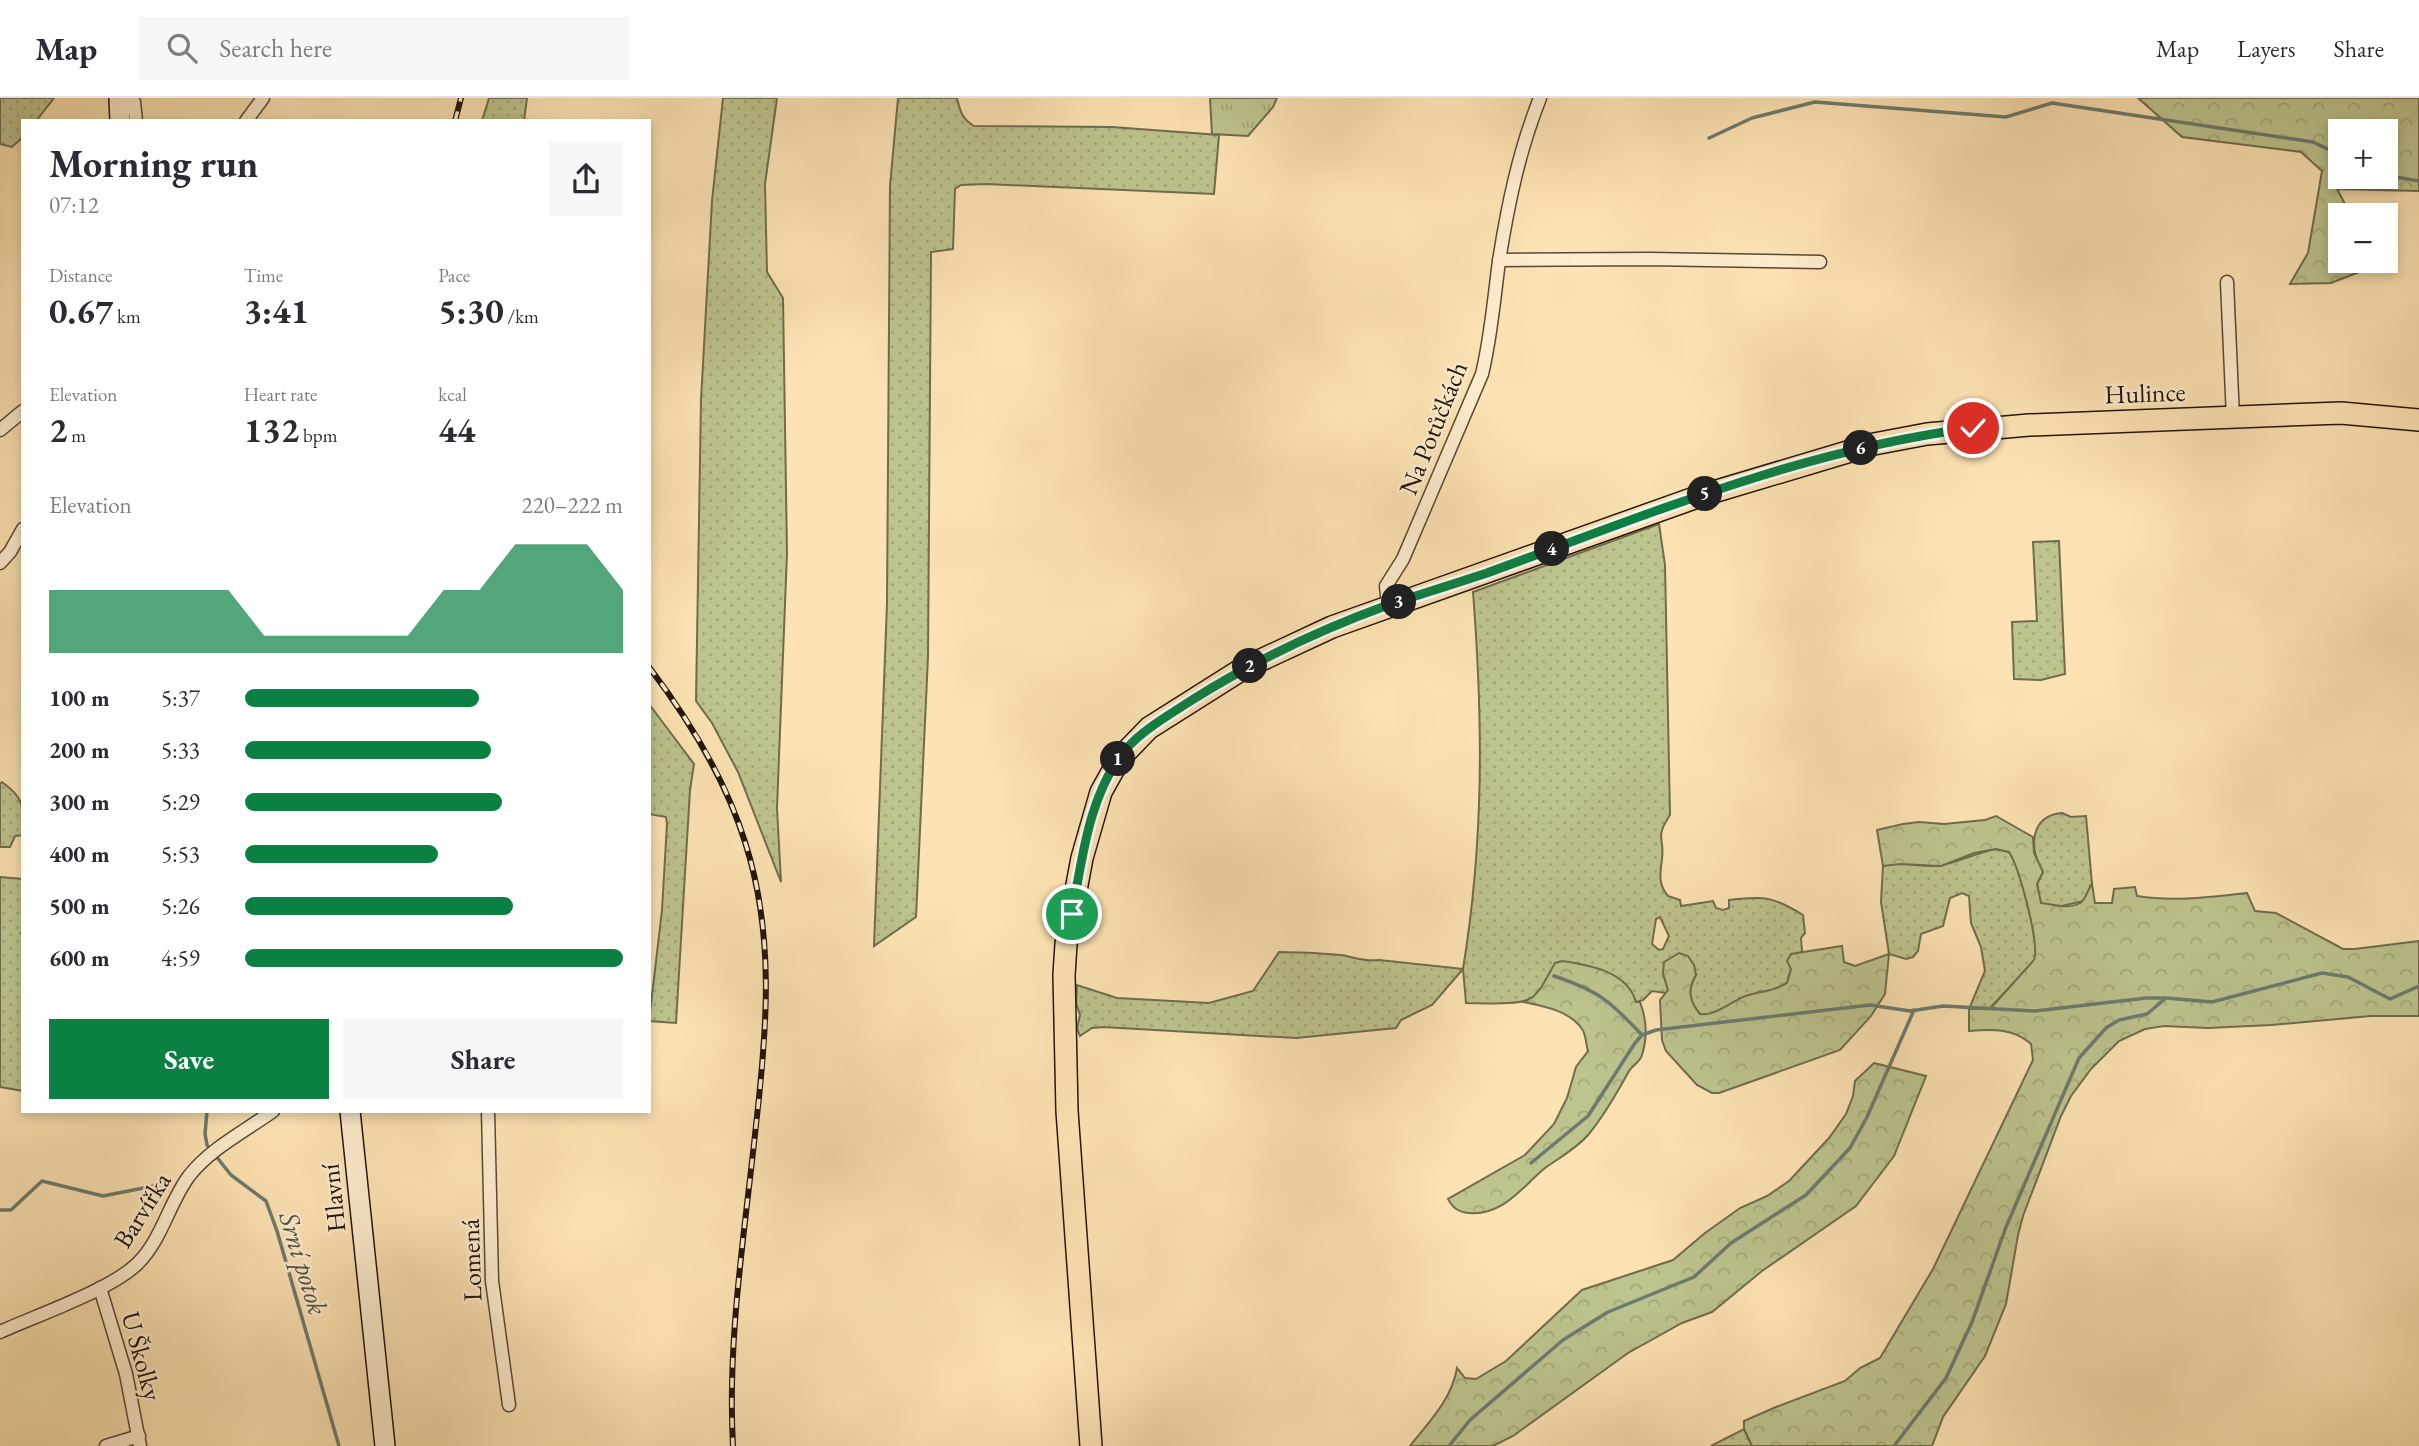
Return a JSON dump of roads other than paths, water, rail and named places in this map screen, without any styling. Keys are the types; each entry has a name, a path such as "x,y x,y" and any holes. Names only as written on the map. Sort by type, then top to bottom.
{"main road":[{"name":"Hulince","path":"1091,1446 1063,1009 1068,934 1082,858 1101,792 1127,748 1149,728 1263,658 1332,627 1700,496 1874,444 1973,428 2342,413 2419,420"}],"street":[{"path":"247,119 263,98"},
{"name":"Na Potůčkách","path":"1388,606 1386,586 1403,559 1482,374 1509,201 1524,139 1540,98"},
{"path":"1500,260 1820,262"},
{"path":"2227,282 2234,418"},
{"path":"0,430 21,413"},
{"path":"0,563 21,533"},
{"name":"Barvířka","path":"0,1332 100,1288 138,1264 158,1235 189,1177 212,1154 270,1113"},
{"name":"Hlavní","path":"350,1113 385,1446"},
{"name":"Lomená","path":"488,1113 492,1281 509,1405"},
{"name":"U Školky","path":"100,1288 126,1374 140,1441 106,1446"}],"waterway":[{"path":"1709,138 1752,118 1815,102 2006,117 2052,103 2313,142 2328,149"},
{"path":"2398,177 2419,181"},
{"path":"1531,1163 1588,1116 1635,1043 1642,1035 1656,1030 1870,1005 1910,1011 1943,1006 2035,1011 2146,998 2212,1002 2322,973 2348,977 2390,999 2419,986"},
{"path":"1554,976 1603,998 1642,1035"},
{"path":"1894,1446 1946,1378 1972,1322 2006,1227 2079,1058 2106,1028 2119,1020 2147,1014 2165,999"},
{"path":"1449,1446 1470,1420 1563,1340 1608,1312 1694,1277 1731,1243 1806,1195 1850,1148 1867,1117 1914,1010"},
{"name":"Srní potok","path":"207,1113 207,1145 231,1175 266,1201 339,1446"},
{"path":"0,1210 11,1210 42,1181 103,1196 169,1183"}],"railway":[{"path":"456,119 461,98"},
{"path":"651,670 705,751 737,818 755,877 765,947 763,1053 735,1325 733,1446"}]}
